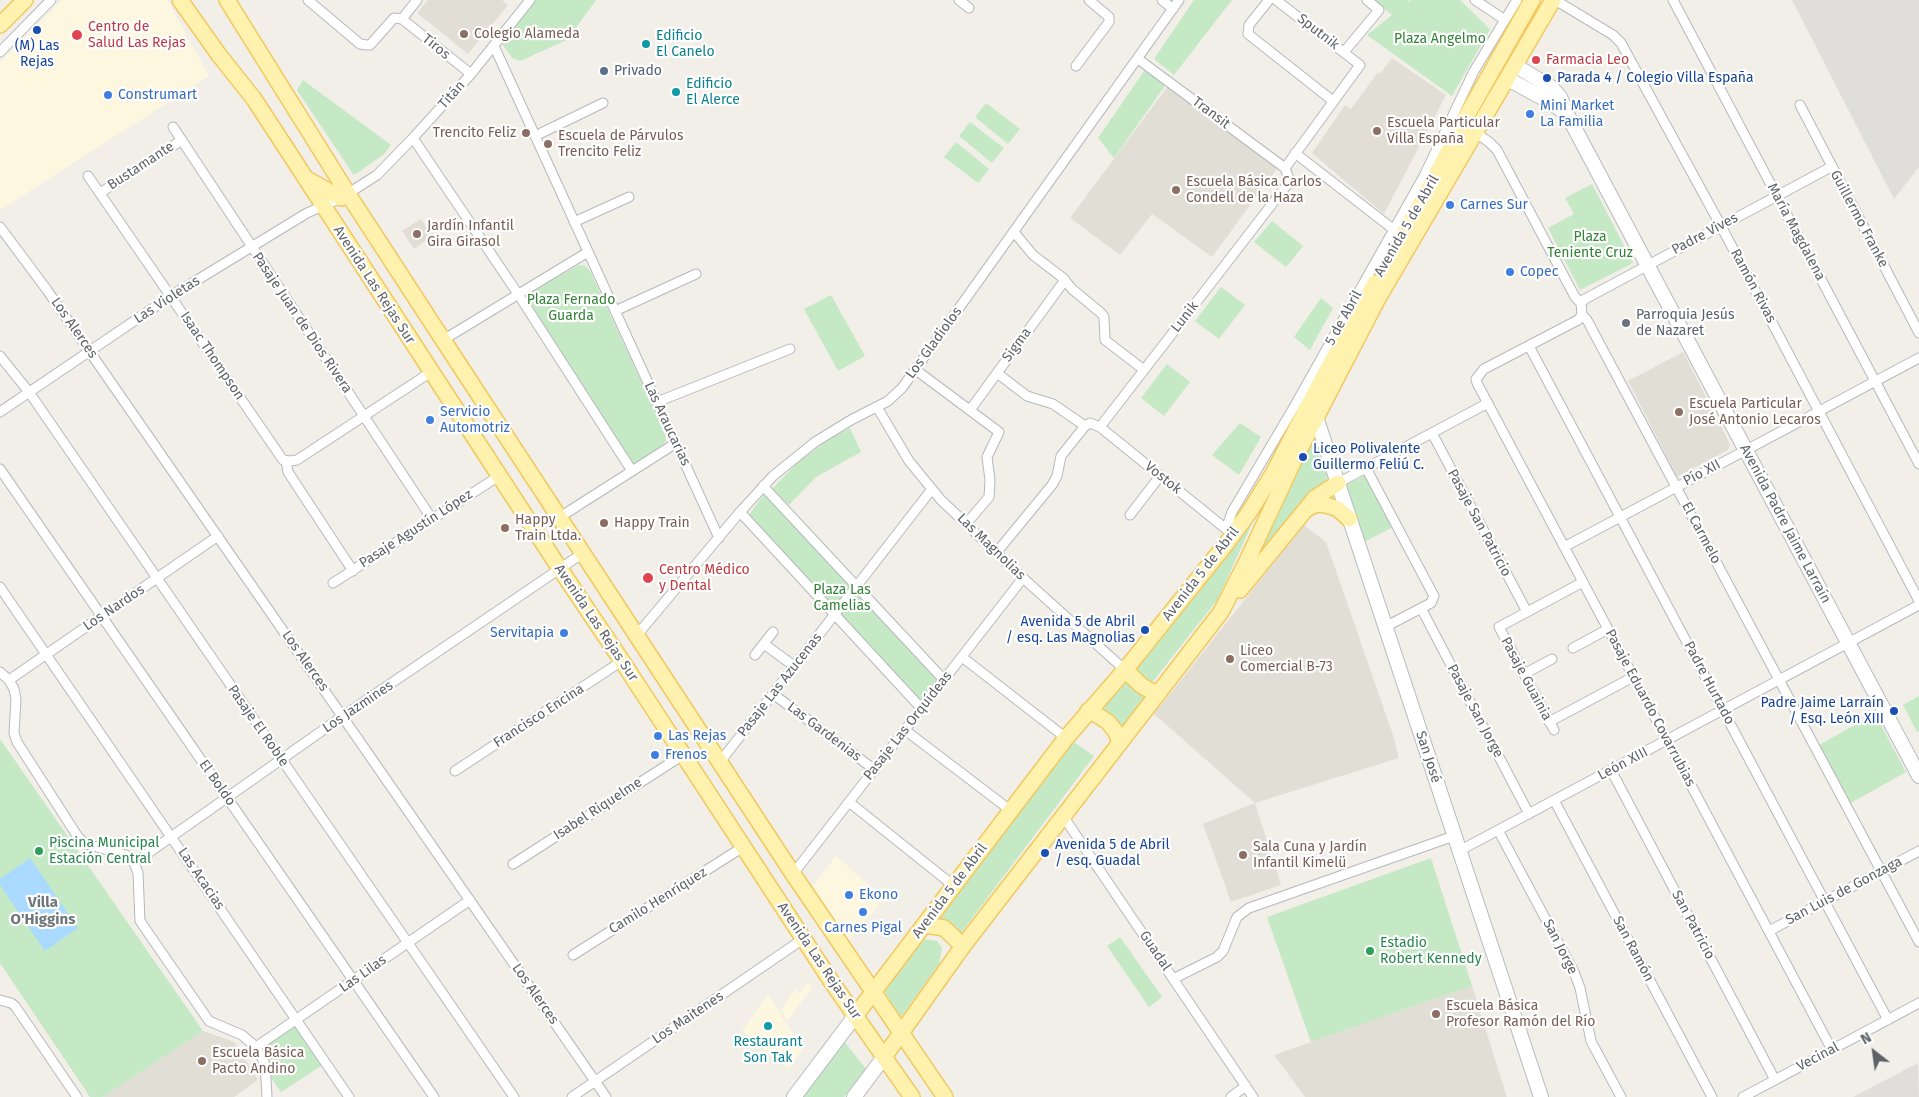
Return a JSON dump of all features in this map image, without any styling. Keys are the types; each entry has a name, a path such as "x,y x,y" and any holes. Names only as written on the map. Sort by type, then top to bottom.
{"main road":[{"path":"0,25 25,0"},
{"name":"Avenida Las Rejas Sur","path":"180,0 254,99 322,206 803,939 912,1097"},
{"name":"Avenida Las Rejas Sur","path":"227,0 344,196 443,340 793,874 945,1097"},
{"name":"Avenida 5 de Abril","path":"856,1016 1066,738 1124,670 1226,537 1248,514 1274,472 1350,326 1433,181 1467,115 1532,0"},
{"name":"Avenida 5 de Abril","path":"884,1057 963,946 1222,612 1316,417 1377,300 1554,0"},
{"path":"1501,56 1503,70 1512,72"},
{"path":"304,177 316,186 344,196"},
{"path":"1222,612 1304,511 1320,494 1338,483"},
{"path":"1304,511 1316,504 1326,505 1338,510 1349,519"},
{"path":"1124,670 1142,686 1151,691 1160,692"},
{"path":"1088,711 1098,714 1108,722 1116,732 1120,743"},
{"path":"925,925 944,928 963,946"}],"street":[{"path":"0,52 51,0"},
{"path":"308,0 360,44 370,45 394,18 402,19 417,0"},
{"path":"959,0 969,8"},
{"path":"1076,66 1109,22 1109,17 1089,0"},
{"path":"1162,0 1173,8"},
{"name":"Los Gladiolos","path":"637,635 740,512 783,466 815,442 895,396 916,370 1179,0"},
{"path":"1269,0 1249,26 1248,34 1333,101 1284,168"},
{"name":"Sputnik","path":"1276,0 1360,65 1333,101"},
{"path":"1344,52 1379,10 1367,0"},
{"path":"1475,0 1505,20"},
{"name":"5 de Abril","path":"1226,537 1232,512 1294,407 1424,176 1474,71 1517,0"},
{"name":"Ramón Rivas","path":"1554,0 1613,35 1621,43 1721,226 1919,600"},
{"name":"María Magdalena","path":"1673,0 1919,464"},
{"name":"Titán","path":"344,196 377,174 413,138 471,74 494,46 525,2"},
{"name":"Tiros","path":"402,19 471,74"},
{"name":"Las Araucarias","path":"494,46 719,538"},
{"name":"Transit","path":"1138,58 1284,168"},
{"name":"Avenida Padre Jaime Larraín","path":"1512,72 1566,114 1919,776"},
{"path":"535,136 603,104"},
{"name":"Guillermo Franke","path":"1800,105 1919,332"},
{"name":"Pasaje Juan de Dios Rivera","path":"172,126 432,519"},
{"name":"El Carmelo","path":"1476,133 1497,150 1575,297 1581,303 1582,315 1587,320 1919,942"},
{"path":"413,138 518,294 632,471"},
{"name":"Bustamante","path":"100,192 182,140"},
{"path":"1295,153 1393,229"},
{"name":"Padre Vives","path":"1581,303 1585,299 1831,167"},
{"name":"Lunik","path":"1100,427 1286,186 1288,176 1284,168"},
{"name":"Isaac Thompson","path":"88,176 172,296 278,455 286,461 288,472 352,570"},
{"name":"Las Violetas","path":"0,412 172,296 307,213 344,196"},
{"path":"574,222 629,197"},
{"name":"Los Alerces","path":"0,227 17,248 218,536 606,1097"},
{"path":"1014,232 1033,255 1065,280 1072,289 1104,317 1105,340 1144,370"},
{"path":"443,340 588,252"},
{"path":"615,311 696,274"},
{"name":"Sigma","path":"970,410 1065,280"},
{"path":"1529,346 1578,320 1582,315"},
{"name":"Pasaje Eduardo Covarrubias","path":"1529,346 1484,369 1476,379 1832,1050"},
{"name":"Padre Hurtado","path":"1529,346 1888,1020"},
{"path":"656,402 790,349"},
{"name":"Pasaje El Roble","path":"0,356 29,392 514,1097"},
{"name":"Pío XII","path":"1564,547 1919,358"},
{"path":"916,370 1000,432 987,458 990,480 989,497 966,524"},
{"path":"286,461 297,460 431,372"},
{"path":"997,373 1027,396 1053,404 1084,426"},
{"path":"1338,483 1488,404"},
{"name":"Las Magnolias","path":"877,407 901,449 932,489 996,553 1124,670"},
{"name":"San José","path":"1316,417 1541,1097"},
{"path":"996,553 1052,485 1060,459 1084,426 1092,423 1100,427"},
{"name":"Vostok","path":"1100,427 1160,476 1226,537"},
{"name":"Pasaje San Patricio","path":"1432,433 1526,612"},
{"path":"560,517 676,443"},
{"path":"1366,468 1433,593 1433,601 1385,627"},
{"name":"El Boldo","path":"0,469 434,1097"},
{"name":"Pasaje Agustín López","path":"333,583 499,476"},
{"path":"1130,515 1160,476"},
{"path":"763,486 944,680"},
{"name":"Pasaje Las Azucenas","path":"720,762 932,489"},
{"path":"740,512 922,709"},
{"name":"Los Nardos","path":"9,680 218,536"},
{"name":"Los Jazmines","path":"134,863 343,716 583,553"},
{"name":"Pasaje Las Orquídeas","path":"793,874 1023,578"},
{"path":"1526,612 1583,582"},
{"name":"Las Acacias","path":"0,587 349,1097"},
{"name":"León XIII","path":"1459,851 1919,605"},
{"name":"Pasaje San Jorge","path":"1421,608 1529,814"},
{"name":"Pasaje Guainia","path":"1526,612 1499,627 1554,730"},
{"path":"1573,648 1608,629"},
{"path":"755,655 773,632"},
{"path":"764,644 794,666"},
{"path":"962,657 1066,738"},
{"path":"1524,674 1552,659"},
{"name":"Francisco Encina","path":"455,771 622,661"},
{"path":"0,672 9,680 16,699 13,723 16,742 78,837 86,844 126,855 134,863 138,874 140,921 210,1021 242,1035 256,1047 265,1064 268,1097"},
{"path":"1549,722 1633,677"},
{"name":"Las Gardenias","path":"773,694 875,770"},
{"path":"905,730 1010,810"},
{"name":"Isabel Riquelme","path":"513,864 683,755"},
{"name":"San Patricio","path":"1610,770 1776,1080"},
{"name":"San Ramón","path":"1554,800 1712,1097"},
{"path":"849,802 954,886"},
{"name":"Guadal","path":"1064,816 1253,1097"},
{"name":"San Jorge","path":"1498,830 1574,972 1580,988 1591,1041 1621,1097"},
{"path":"1173,979 1217,957 1223,951 1237,917 1249,908 1454,836"},
{"name":"Camilo Henríquez","path":"573,955 743,847"},
{"name":"San Luis de Gonzaga","path":"1769,931 1919,851"},
{"name":"Las Lilas","path":"256,1047 470,900"},
{"name":"Los Maitenes","path":"572,1097 803,939"},
{"path":"0,1000 15,1006 77,1097"},
{"name":"Vecinal","path":"1743,1097 1919,1003"},
{"name":"Avenida 5 de Abril","path":"794,1097 856,1016"},
{"name":"Avenida 5 de Abril","path":"854,1097 884,1057"},
{"path":"1231,1097 1246,1086"}],"shaded area":[{"path":"62,0 167,0 209,76 0,210 0,62"},
{"name":"Colegio Alameda","path":"428,0 502,0 508,5 468,54 417,13"},
{"path":"1792,0 1919,0 1919,167 1894,199"},
{"name":"Escuela Particular Villa España","path":"1392,58 1446,95 1384,214 1312,153 1345,105 1351,109 1378,72 1380,74"},
{"name":"Escuela Básica Carlos Condell de la Haza","path":"1168,86 1278,167 1212,257 1152,214 1120,255 1070,218"},
{"name":"Jardín Infantil Gira Girasol","path":"421,219 432,236 414,249 402,231"},
{"name":"Escuela Particular José Antonio Lecaros","path":"1683,352 1730,444 1728,450 1677,477 1628,381"},
{"path":"1304,525 1326,542 1393,735 1399,758 1255,803 1154,714"},
{"name":"Sala Cuna y Jardín Infantil Kimelü","path":"1255,803 1281,885 1231,902 1203,824"},
{"path":"836,856 884,899 848,942 812,887"},
{"path":"808,982 812,988 787,1021 781,1010 795,989 799,994"},
{"name":"Escuela Básica Profesor Ramón del Río","path":"1472,986 1507,1097 1305,1097 1274,1055"},
{"path":"768,995 803,1049 788,1069 742,1031"},
{"name":"Escuela Básica Pacto Andino","path":"203,1031 234,1042 258,1080 234,1097 103,1097"},
{"path":"1918,1063 1919,1097 1853,1097"}],"green space":[{"path":"535,0 596,0 567,40 520,61 512,58 501,42"},
{"path":"1194,0 1232,0 1174,75 1154,59"},
{"name":"Plaza Angelmo","path":"1374,0 1409,0 1408,3 1411,0 1460,0 1490,29 1452,96 1367,35 1392,15"},
{"path":"1147,67 1167,83 1114,158 1098,138"},
{"path":"303,80 391,145 384,154 356,174 353,174 297,90"},
{"path":"986,103 1020,129 1008,144 975,117"},
{"path":"970,122 1004,148 992,163 959,136"},
{"path":"956,142 989,169 978,183 944,157"},
{"name":"Plaza Teniente Cruz","path":"1592,184 1633,263 1580,290 1548,228 1574,214 1565,198"},
{"path":"1272,221 1303,246 1286,267 1254,242"},
{"name":"Plaza Fernado Guarda","path":"579,265 585,266 590,271 665,433 666,441 663,445 632,465 524,296"},
{"path":"1221,287 1245,305 1219,339 1195,321"},
{"path":"831,295 865,356 838,371 804,309"},
{"path":"1321,298 1333,308 1310,350 1294,337"},
{"path":"1167,364 1190,382 1164,416 1141,398"},
{"path":"1240,423 1261,437 1239,475 1212,455"},
{"path":"850,428 861,452 816,477 789,505 772,489 797,463 831,438"},
{"path":"1313,436 1328,480 1303,499 1258,555"},
{"path":"1366,475 1393,527 1362,543 1342,487"},
{"name":"Plaza Las Camelias","path":"766,495 937,678 937,682 922,700 920,701 748,516 763,496"},
{"path":"1255,517 1218,599 1150,685 1133,671"},
{"path":"1125,680 1144,695 1145,699 1123,728 1111,715 1100,709"},
{"path":"1919,696 1919,731 1917,732 1903,705"},
{"path":"1875,714 1906,772 1847,805 1815,747"},
{"name":"Piscina Municipal Estación Central","path":"0,739 203,1031 103,1097 90,1097 0,963"},
{"path":"1071,740 1094,756 958,937 936,920"},
{"name":"Estadio Robert Kennedy","path":"1431,858 1472,986 1311,1042 1267,917"},
{"path":"1120,937 1162,997 1149,1007 1107,946"},
{"path":"923,939 937,941 942,948 939,964 900,1018 884,990"},
{"path":"295,1027 321,1066 281,1092 269,1075 270,1060 262,1048"},
{"path":"844,1041 866,1069 844,1097 801,1097"}],"water":[{"path":"30,858 78,928 45,951 0,885 0,879"}],"place":[{"name":"(M) Las Rejas","path":"37,30"},
{"name":"Colegio Alameda","path":"464,34"},
{"name":"Centro de Salud Las Rejas","path":"77,35"},
{"name":"Edificio El Canelo","path":"646,44"},
{"name":"Farmacia Leo","path":"1536,60"},
{"name":"Privado","path":"604,71"},
{"name":"Parada 4 / Colegio Villa España","path":"1547,78"},
{"name":"Edificio El Alerce","path":"676,92"},
{"name":"Construmart","path":"108,95"},
{"name":"Mini Market La Familia","path":"1530,114"},
{"name":"Escuela Particular Villa España","path":"1377,131"},
{"name":"Trencito Feliz","path":"526,133"},
{"name":"Escuela de Párvulos Trencito Feliz","path":"548,144"},
{"name":"Escuela Básica Carlos Condell de la Haza","path":"1176,190"},
{"name":"Carnes Sur","path":"1450,205"},
{"name":"Jardín Infantil Gira Girasol","path":"417,234"},
{"name":"Copec","path":"1510,272"},
{"name":"Parroquia Jesús de Nazaret","path":"1626,323"},
{"name":"Escuela Particular José Antonio Lecaros","path":"1679,412"},
{"name":"Servicio Automotriz","path":"430,420"},
{"name":"Liceo Polivalente Guillermo Feliú C.","path":"1303,457"},
{"name":"Happy Train","path":"604,523"},
{"name":"Happy Train Ltda.","path":"505,528"},
{"name":"Centro Médico y Dental","path":"648,578"},
{"name":"Avenida 5 de Abril / esq. Las Magnolias","path":"1145,630"},
{"name":"Servitapia","path":"564,633"},
{"name":"Liceo Comercial B-73","path":"1230,659"},
{"name":"Padre Jaime Larraín / Esq. León XIII","path":"1894,711"},
{"name":"Las Rejas","path":"658,736"},
{"name":"Frenos","path":"655,755"},
{"name":"Piscina Municipal Estación Central","path":"39,851"},
{"name":"Avenida 5 de Abril / esq. Guadal","path":"1045,853"},
{"name":"Sala Cuna y Jardín Infantil Kimelü","path":"1243,855"},
{"name":"Ekono","path":"849,895"},
{"name":"Carnes Pigal","path":"863,912"},
{"name":"Estadio Robert Kennedy","path":"1370,951"},
{"name":"Escuela Básica Profesor Ramón del Río","path":"1436,1014"},
{"name":"Restaurant Son Tak","path":"768,1026"},
{"name":"Escuela Básica Pacto Andino","path":"202,1061"}],"district":[{"name":"Villa O'Higgins","path":"43,912"}]}
